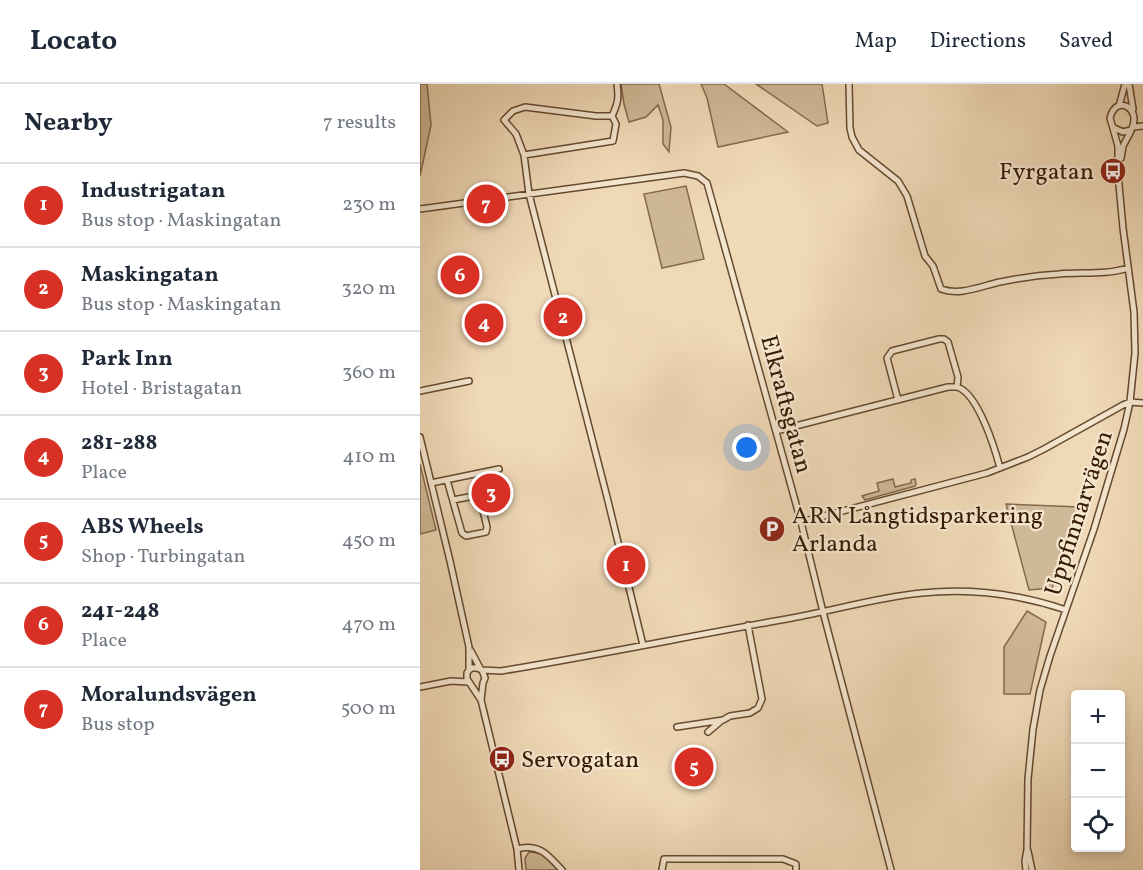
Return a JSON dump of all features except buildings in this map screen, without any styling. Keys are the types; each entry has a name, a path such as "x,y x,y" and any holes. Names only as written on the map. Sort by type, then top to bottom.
{"street":[{"path":"612,116 618,104 617,84"},
{"path":"849,84 852,137 859,150 898,181 907,196 925,256 933,266 941,289 966,291 1038,276 1117,272 1128,268"},
{"path":"1119,106 1127,84"},
{"path":"1127,84 1137,112 1137,119 1132,129"},
{"path":"1137,112 1129,106 1119,106 1111,113 1111,124 1123,132 1143,126"},
{"path":"612,116 525,107 513,111 504,120 516,134 524,155 529,194 612,515 643,645"},
{"path":"524,155 613,141 616,124 612,116"},
{"name":"Uppfinnarvägen","path":"1114,128 1118,146 1120,184"},
{"name":"Uppfinnarvägen","path":"1032,870 1028,850 1027,799 1033,729 1045,671 1094,529 1130,402 1135,331 1120,184 1121,157 1132,129"},
{"name":"Elkraftsgatan","path":"529,194 684,173 698,176 707,183 801,522 891,870"},
{"path":"420,209 529,194"},
{"path":"898,400 888,355 892,351 939,339 948,342 957,377 957,387"},
{"path":"420,391 469,381"},
{"path":"776,431 948,387 957,387 969,396 979,411 990,434 1000,468"},
{"path":"801,522 953,483 1000,468 1044,449 1114,409 1130,402 1143,403"},
{"path":"420,437 469,647 466,676 482,700"},
{"path":"431,483 499,469"},
{"path":"447,480 462,533 466,536 486,532 487,527 480,499 474,496 453,500"},
{"path":"420,687 451,681 475,668 501,671 897,597 946,591 994,593 1020,597 1066,610"},
{"path":"708,732 730,716 754,711 762,699 748,625"},
{"path":"469,647 485,675 482,700 517,849 519,870"},
{"path":"451,681 477,686 501,671"},
{"path":"677,727 723,720"},
{"path":"517,849 532,847 541,850 562,870"},
{"name":"Uppfinnarvägen","path":"1026,870 1025,861 1028,850"},
{"path":"662,870 664,860 783,859 796,864 796,870"}],"shaded area":[{"path":"420,84 427,84 431,125 420,176"},
{"path":"621,84 659,84 671,127 669,152 663,144 663,120 658,105 646,117 629,122"},
{"path":"701,84 724,84 788,132 718,147 707,98"},
{"path":"756,84 822,84 828,123 817,126"},
{"path":"686,186 704,259 662,268 644,194"},
{"path":"420,464 436,530 420,534"},
{"path":"893,479 895,487 911,483 911,480 915,479 916,484 865,500 862,496 879,491 877,483"},
{"path":"1006,504 1080,507 1052,588 1029,590"},
{"path":"1027,611 1046,622 1030,694 1004,694 1004,647"},
{"path":"529,852 547,857 560,870 526,870 525,858"}],"place":[{"name":"Fyrgatan","path":"1113,171"},
{"name":"Moralundsvägen","path":"486,204"},
{"name":"241-248","path":"460,275"},
{"name":"Maskingatan","path":"563,317"},
{"name":"281-288","path":"484,323"},
{"name":"Park Inn","path":"491,493"},
{"name":"ARN Långtidsparkering Arlanda","path":"772,529"},
{"name":"Industrigatan","path":"626,565"},
{"name":"Servogatan","path":"502,759"},
{"name":"ABS Wheels","path":"694,767"}]}
